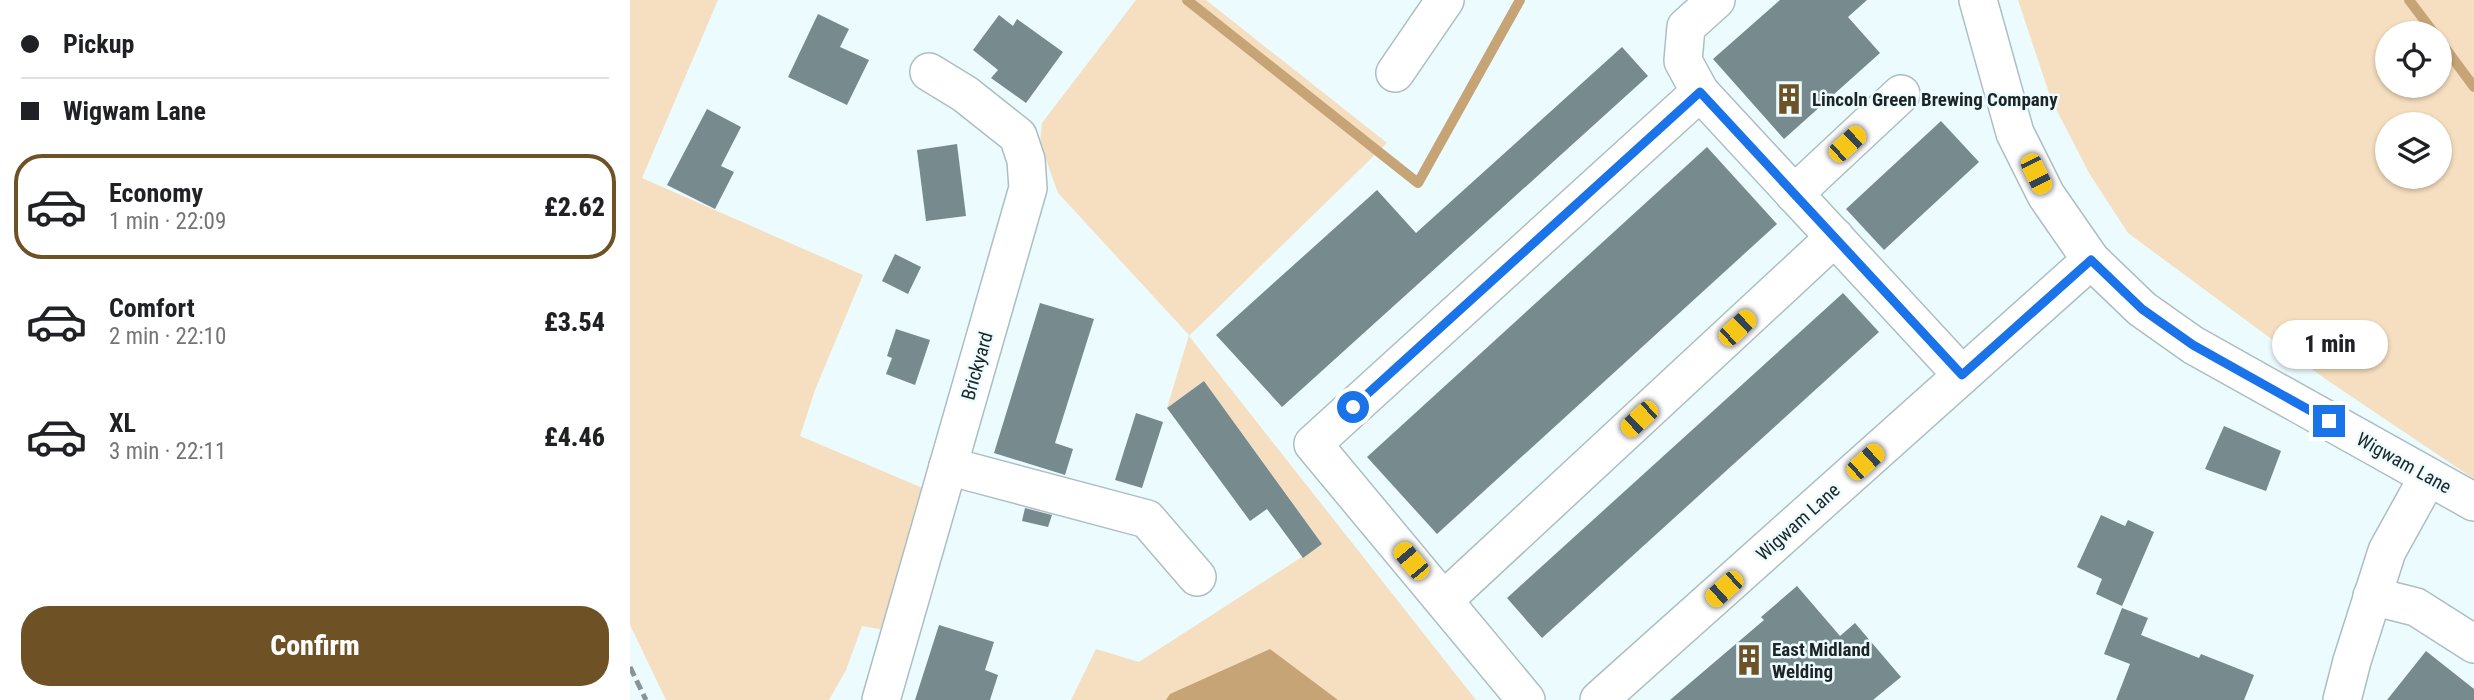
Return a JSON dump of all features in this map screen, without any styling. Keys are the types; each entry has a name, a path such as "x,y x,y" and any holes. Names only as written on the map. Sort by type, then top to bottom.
{"street":[{"path":"1395,74 1445,0"},
{"path":"1716,0 1686,27 1683,61 1700,92 1962,375"},
{"name":"Wigwam Lane","path":"1978,0 2015,133 2046,195 2091,260 2142,309 2193,345 2474,502"},
{"name":"Brickyard","path":"881,700 1028,188 1026,160 1018,136 965,94 929,72"},
{"path":"1526,700 1313,444 1700,92"},
{"path":"1794,194 1901,94"},
{"path":"1444,600 1835,237"},
{"name":"Wigwam Lane","path":"1599,700 2091,260"},
{"path":"948,466 1147,519 1197,577"},
{"path":"2342,700 2351,661 2387,551 2428,477"},
{"path":"2372,596 2416,607 2474,644"}],"shaded area":[{"path":"630,0 718,0 642,178 863,275 815,390 800,436 932,492 891,631 862,626 846,670 829,700 666,700 630,625"},
{"path":"1136,0 1206,0 1387,143 1189,336 1476,700 1071,700 1096,649 1139,662 1322,544 1204,381 1167,408 1189,335 1058,193 1040,143 1042,123"},
{"path":"2018,0 2474,0 2474,479 2324,378 2128,233 2089,173 2051,99"},
{"path":"1270,649 1338,700 1166,700 1170,694"}],"building":[{"name":"Lincoln Green Brewing Company","path":"1780,0 1867,0 1848,17 1880,53 1784,139 1713,59"},
{"path":"818,14 849,29 840,47 869,60 847,105 788,77"},
{"path":"999,15 1013,26 1017,19 1063,52 1026,103 991,78 998,70 973,50"},
{"path":"1622,47 1648,76 1282,407 1216,335 1377,190 1416,233"},
{"path":"707,109 741,127 721,166 734,172 715,209 667,185"},
{"path":"1941,121 1979,162 1884,250 1846,209"},
{"path":"957,144 966,216 926,221 917,150"},
{"path":"1707,147 1777,224 1437,534 1367,457"},
{"path":"895,254 921,267 908,294 882,281"},
{"path":"1843,293 1879,332 1542,638 1507,598"},
{"path":"1040,303 1094,319 1055,443 1073,449 1065,475 994,453"},
{"path":"896,329 930,340 915,385 886,374 892,358 887,356"},
{"path":"1204,381 1322,544 1303,558 1267,509 1250,521 1167,408"},
{"path":"1136,413 1163,422 1142,488 1115,480"},
{"path":"2224,426 2281,451 2266,491 2205,469"},
{"path":"1025,508 1052,515 1048,527 1022,521"},
{"path":"2101,515 2125,526 2128,520 2154,532 2122,606 2096,594 2102,579 2077,567"},
{"path":"1797,586 1840,636 1855,623 1901,677 1873,700 1670,700 1764,620 1761,617"},
{"path":"2122,608 2148,618 2141,635 2199,658 2201,654 2254,675 2244,700 2116,700 2130,664 2104,654"},
{"path":"939,625 994,642 985,670 998,675 990,700 915,700"},
{"path":"2426,651 2474,689 2474,700 2387,700"}],"waterway":[{"path":"1187,0 1418,183 1520,0"},
{"path":"2409,0 2425,21"},
{"path":"2452,57 2474,87"}],"railway":[{"path":"630,667 646,700"}],"place":[{"name":"Lincoln Green Brewing Company","path":"1789,99"},
{"name":"East Midland Welding","path":"1749,660"}],"route":[{"path":"1353,407 1700,92 1962,375 2091,260 2142,309 2193,345 2329,421"}]}
